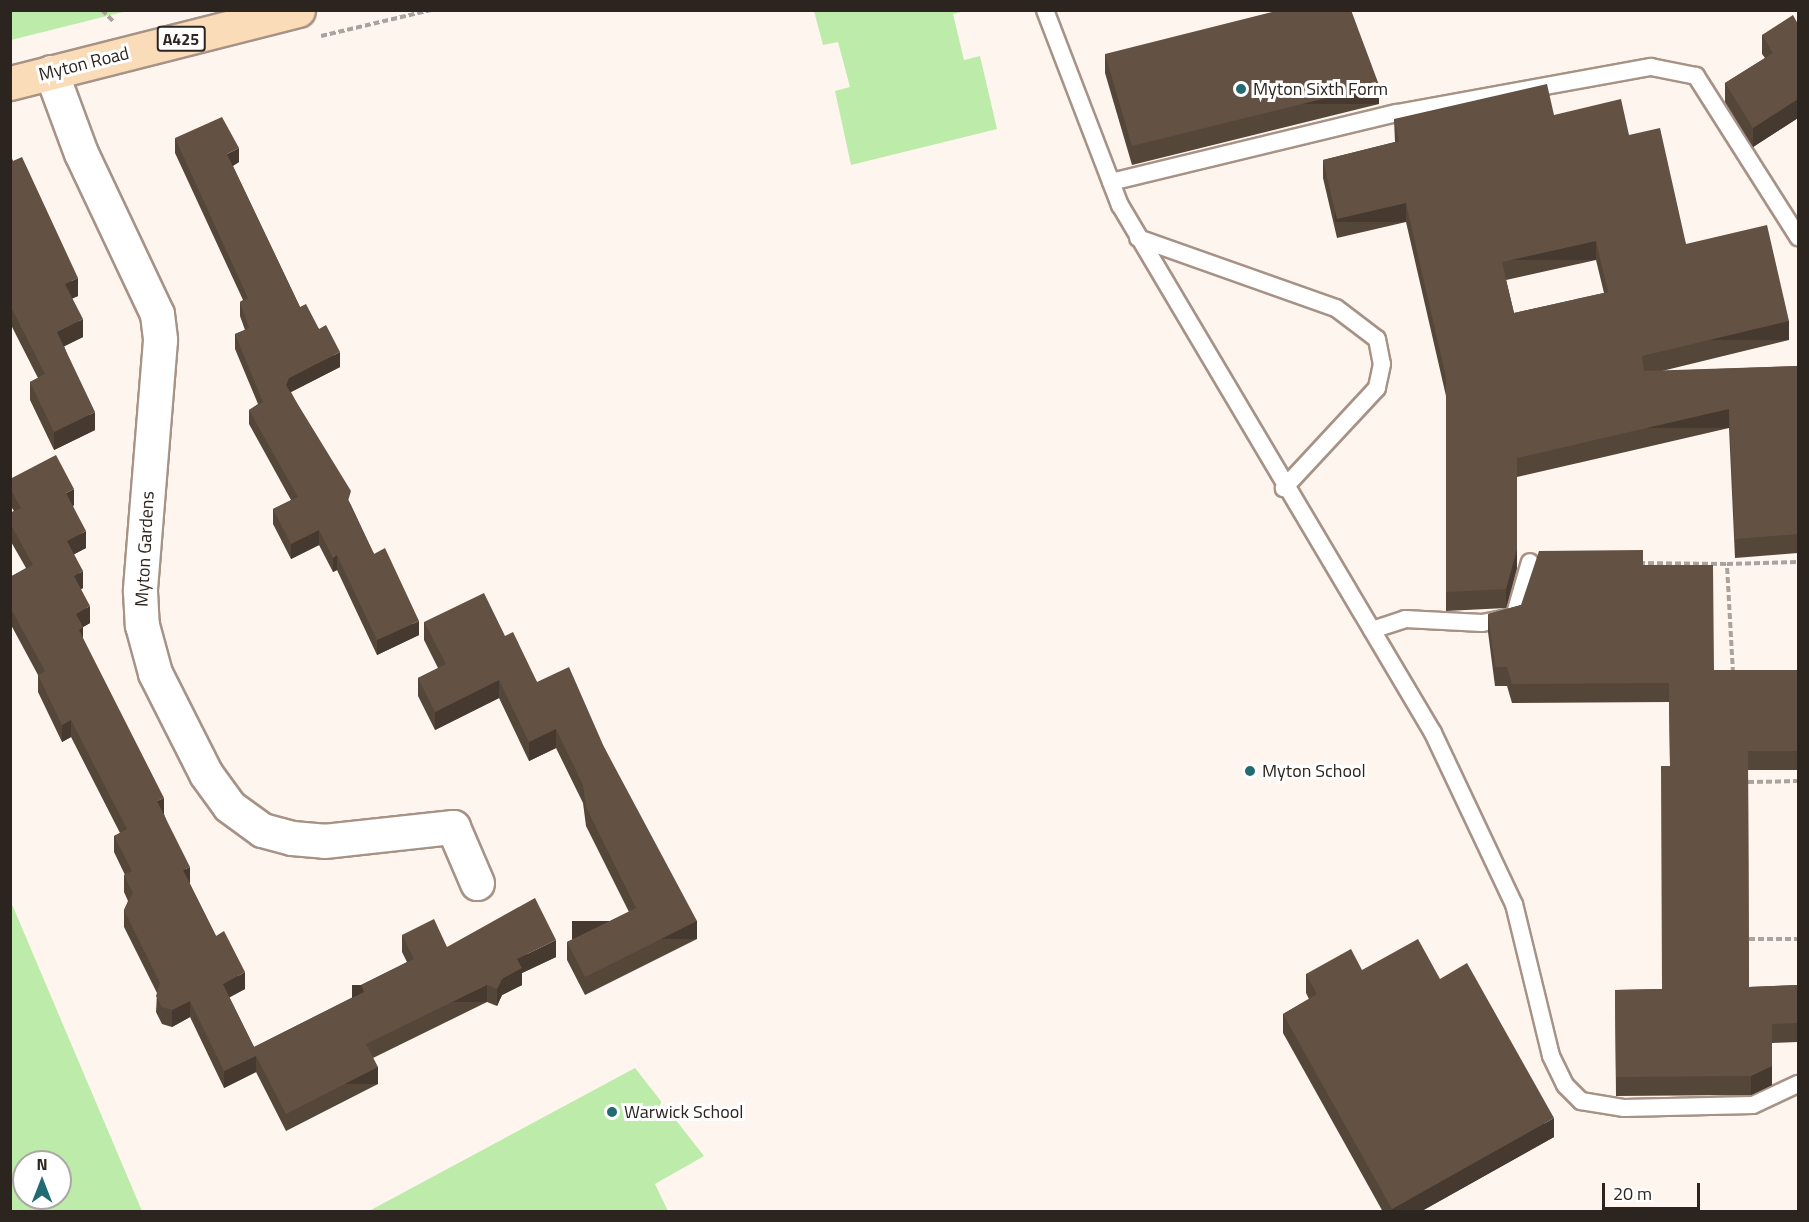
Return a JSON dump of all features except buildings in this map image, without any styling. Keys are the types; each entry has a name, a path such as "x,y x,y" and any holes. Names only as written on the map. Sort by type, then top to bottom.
{"main road":[{"name":"Myton Road","path":"10,83 298,10"}],"street":[{"name":"Myton Gardens","path":"51,72 81,153 157,314 160,340 140,591 142,625 155,673 206,774 229,806 262,830 292,837 324,841 453,827 477,883"}],"lane":[{"path":"1045,10 1111,182 1138,238 1284,488 1433,733 1514,904 1551,1056 1571,1095 1624,1108 1745,1105 1798,1084"},
{"path":"1111,182 1397,112 1651,67 1696,76 1798,237"},
{"path":"1138,238 1336,308 1377,339 1382,364 1377,388 1284,488"},
{"path":"1372,630 1405,619 1482,623 1514,617 1530,562"}],"path":[{"path":"1634,563 1798,562"},
{"path":"1727,564 1731,672 1742,673"},
{"path":"1748,782 1798,781"},
{"path":"1749,939 1798,939"}],"green space":[{"path":"11,10 127,10 127,11 11,40"},
{"path":"814,11 965,11 953,14 964,60 980,56 997,129 851,165 835,91 850,87 838,42 823,45"},
{"path":"11,902 142,1211 11,1211"},
{"name":"Warwick School","path":"635,1068 704,1156 655,1184 668,1211 369,1211"}],"place":[{"name":"Myton Sixth Form","path":"1241,89"},
{"name":"Myton School","path":"1250,771"},
{"name":"Warwick School","path":"612,1112"}]}
